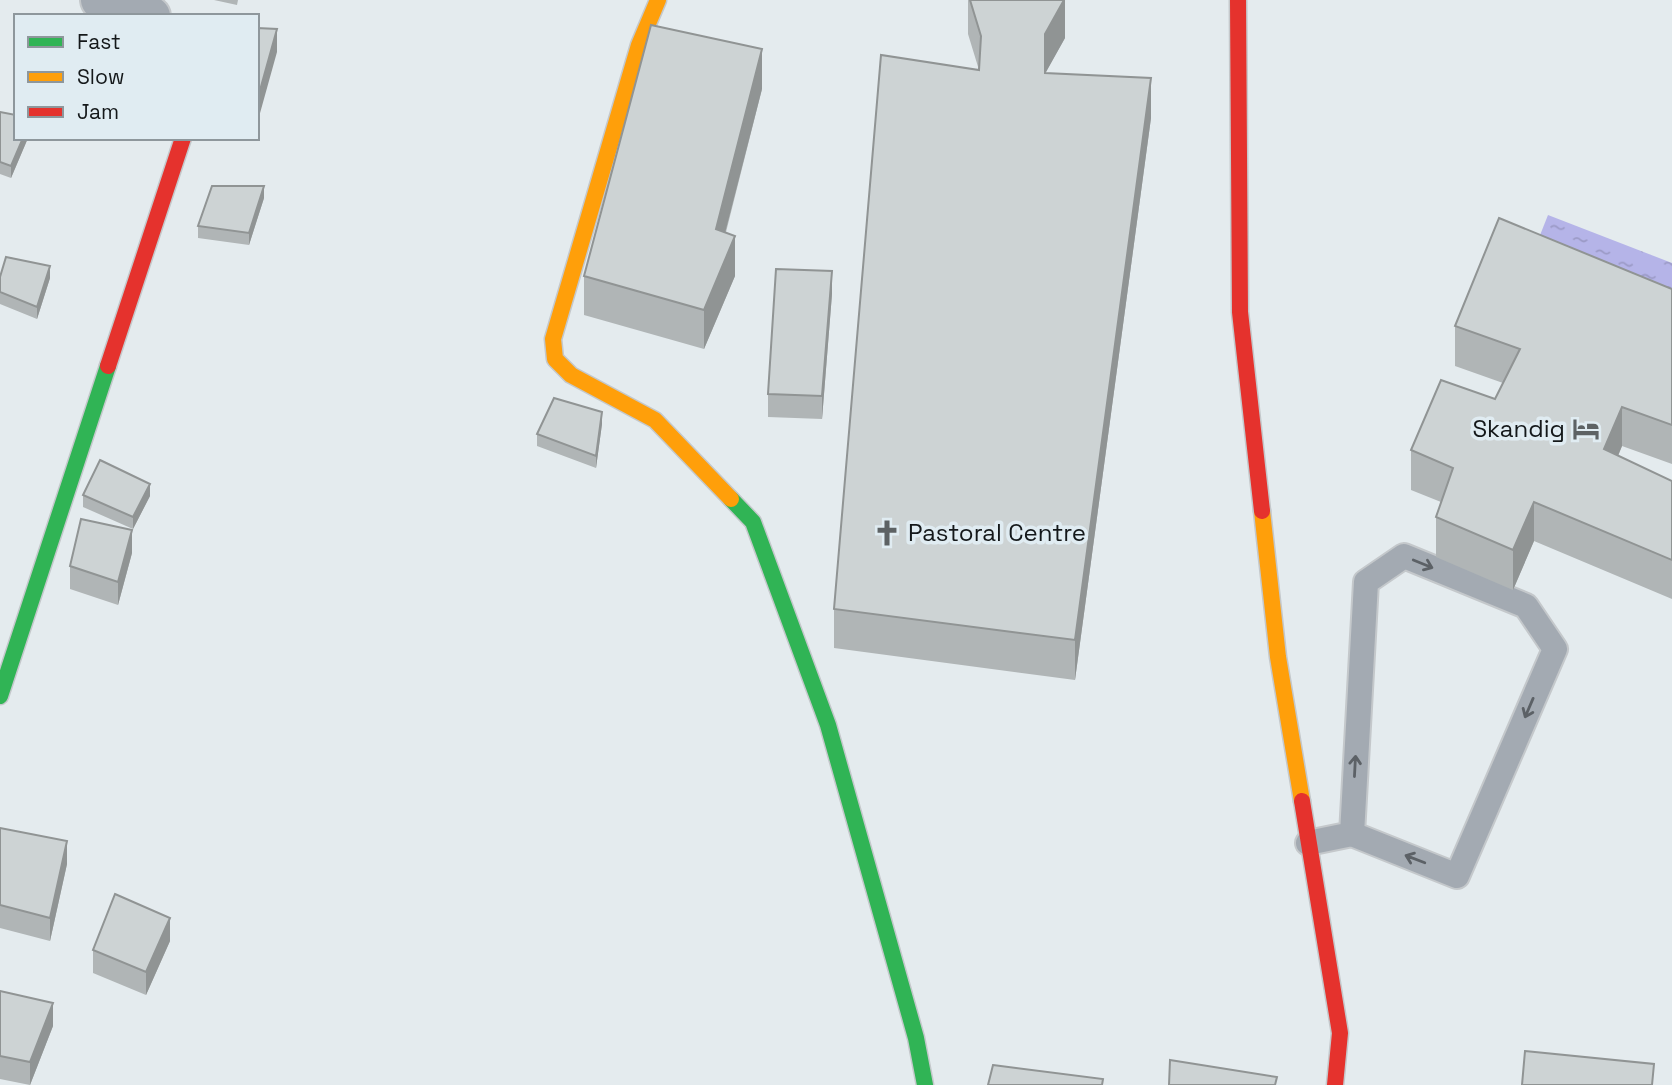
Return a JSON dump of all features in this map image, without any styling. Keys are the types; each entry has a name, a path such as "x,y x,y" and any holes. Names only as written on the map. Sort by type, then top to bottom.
{"street":[{"path":"100,0 145,14"},
{"path":"658,0 639,45 553,339 555,359 571,375 655,420 753,522 828,725 916,1038 925,1085"},
{"path":"1238,0 1240,312 1278,657 1340,1032 1335,1085"},
{"path":"0,695 182,140"}],"lane":[{"path":"1308,843 1352,834 1457,876 1555,649 1526,606 1404,556 1366,582 1352,834"}],"water":[{"path":"1548,215 1672,263 1672,319 1529,263"}],"building":[{"path":"970,0 1064,0 1045,34 1045,73 1151,78 1075,640 834,609 881,55 979,70 981,36"},
{"path":"651,25 762,49 716,229 735,236 704,310 584,276"},
{"path":"259,28 277,29 259,94"},
{"path":"0,112 14,115 14,140 22,140 11,166 0,162"},
{"path":"212,186 264,186 249,233 198,226"},
{"name":"Skandig","path":"1499,218 1672,289 1672,425 1622,407 1604,449 1672,481 1672,560 1534,502 1513,550 1436,517 1453,468 1411,450 1441,380 1495,399 1520,349 1455,326"},
{"path":"6,257 50,266 37,307 0,292 0,277"},
{"path":"776,269 832,271 822,396 768,394"},
{"path":"554,398 602,412 596,456 537,434"},
{"path":"100,460 150,484 133,517 83,495"},
{"path":"81,519 132,530 118,582 70,566"},
{"path":"0,828 67,841 50,918 0,905"},
{"path":"115,894 170,918 146,972 93,950"},
{"path":"0,991 53,1003 30,1062 0,1056"},
{"path":"1525,1051 1654,1064 1652,1085 1522,1085"},
{"path":"1170,1060 1277,1077 1275,1085 1169,1085"},
{"path":"993,1065 1103,1079 1102,1085 988,1085"}],"traffic: fast":[{"path":"0,696 108,366"},
{"path":"731,499 753,522 828,725 916,1038 925,1085"}],"traffic: slow":[{"path":"658,0 639,45 553,339 555,359 571,375 655,420 731,499"},
{"path":"1262,511 1278,657 1302,801"}],"traffic: jam":[{"path":"1238,0 1240,312 1262,511"},
{"path":"108,366 182,140"},
{"path":"1302,801 1340,1033 1335,1085"}],"place":[{"name":"Skandig","path":"1586,429"},
{"name":"Pastoral Centre","path":"887,533"}]}
